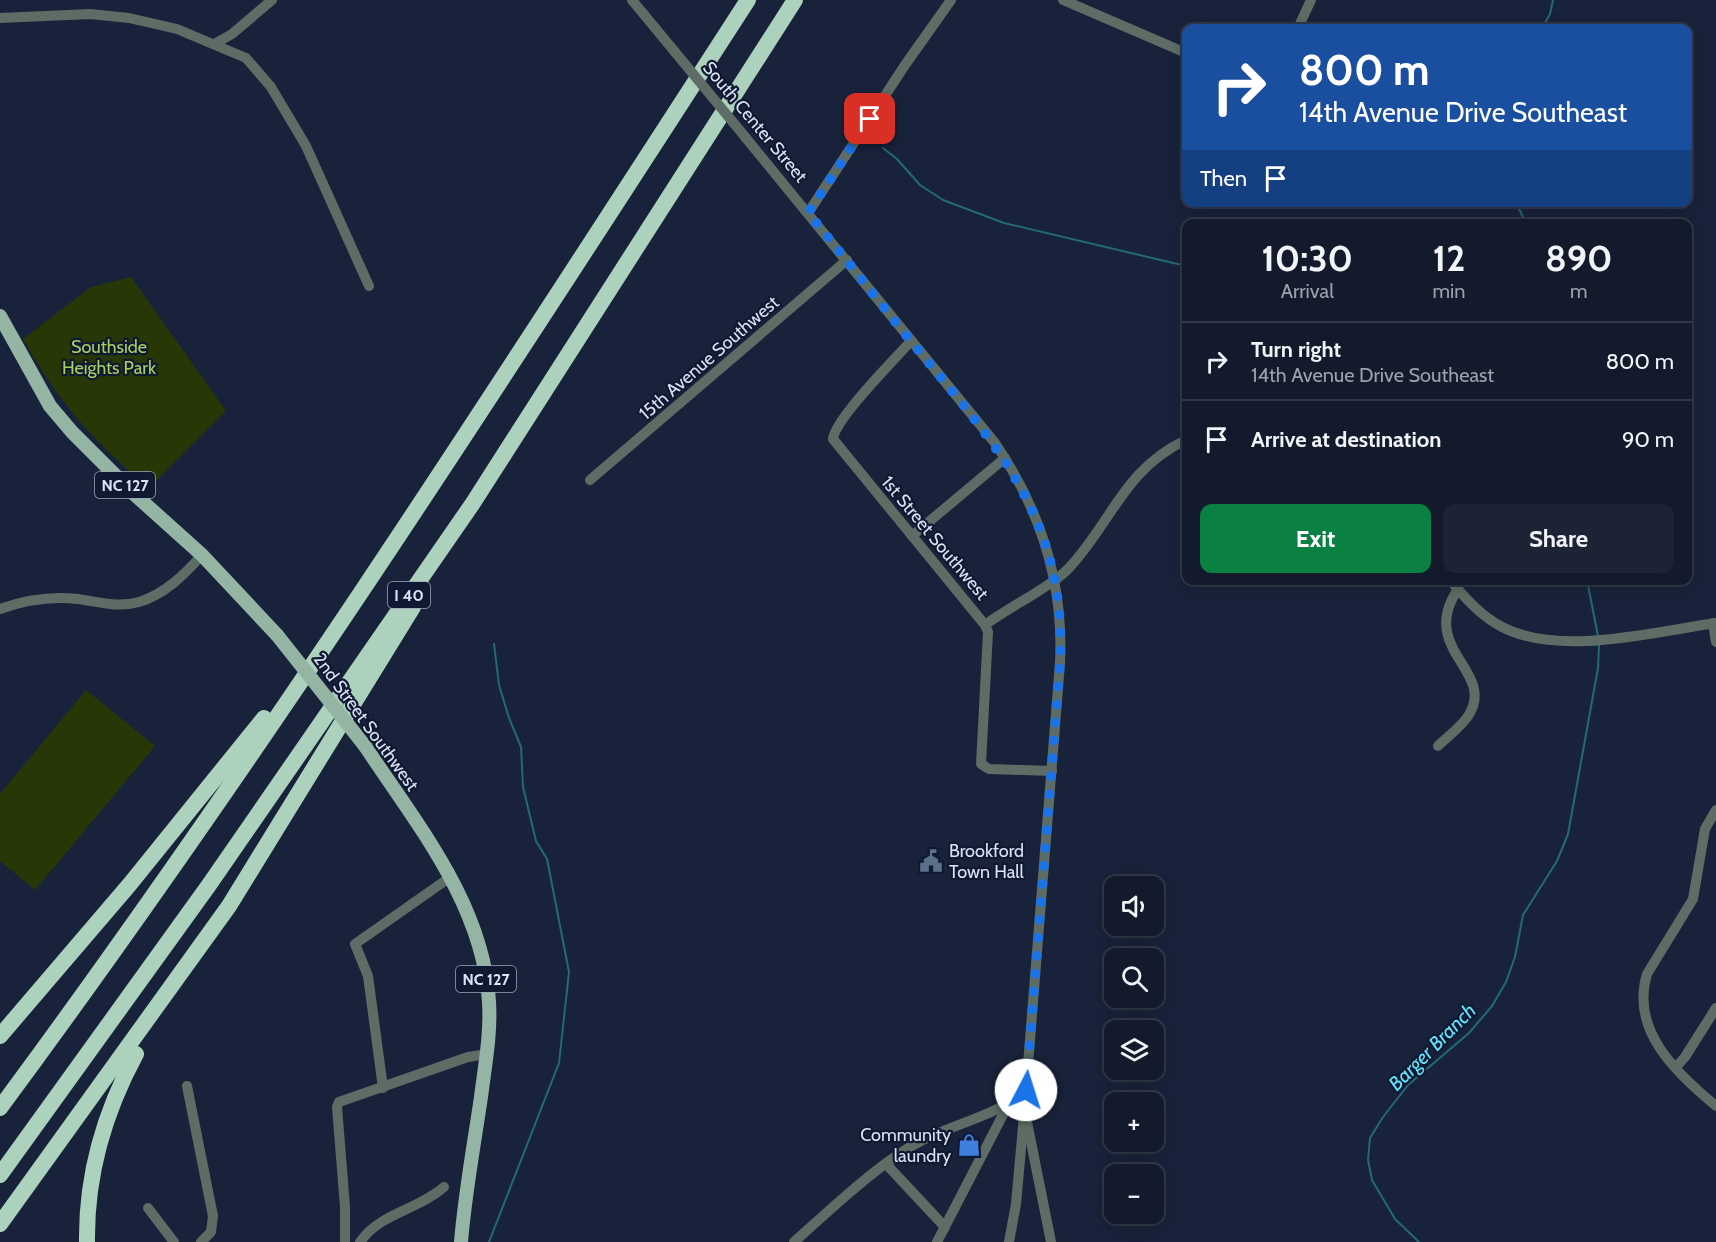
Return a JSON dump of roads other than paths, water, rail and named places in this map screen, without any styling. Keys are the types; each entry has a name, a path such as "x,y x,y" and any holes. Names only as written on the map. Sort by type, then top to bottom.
{"highway":[{"name":"I 40","path":"0,1108 172,869 456,452 748,0"},
{"name":"I 40","path":"0,1175 209,885 454,530 795,0"},
{"path":"0,1224 187,968 252,871 393,640 454,530"},
{"path":"0,1036 130,884 323,647"},
{"path":"0,1021 65,958"},
{"path":"87,1242 91,1178 109,1108 138,1050 187,968"}],"main road":[{"name":"2nd Street Southwest","path":"0,316 50,406 93,454 202,555 277,635 365,746 449,878 476,934 485,970 489,1000 487,1054 461,1242"}],"street":[{"path":"216,43 232,34 272,0"},
{"name":"South Center Street","path":"632,0 847,260 1005,458 1034,512 1056,579 1061,646 1024,1115 1016,1204 1010,1242"},
{"path":"808,213 905,65 951,0"},
{"path":"1062,0 1182,51"},
{"path":"1300,24 1311,0"},
{"path":"0,18 90,14 154,22 216,43 246,58 264,78 282,104 314,161 369,286"},
{"name":"15th Avenue Southwest","path":"590,480 847,260"},
{"name":"1st Street Southwest","path":"911,341 834,433 835,444 985,625"},
{"path":"1052,771 989,768 981,764 988,632 985,625 1056,579 1077,560 1118,499 1140,472 1166,451 1182,442"},
{"path":"912,536 1005,458"},
{"path":"0,609 45,599 80,600 106,605 137,602 170,586 202,555"},
{"path":"1438,746 1464,721 1474,702 1472,682 1445,632 1446,612 1454,585 1485,616 1500,626 1542,640 1576,641 1714,623 1716,642"},
{"path":"1716,810 1705,829 1693,899 1647,974 1643,987 1642,1010 1646,1025 1660,1050 1716,1106"},
{"path":"383,1088 368,976 356,947 359,939 449,878"},
{"path":"1676,1067 1685,1058 1716,1008"},
{"path":"345,1242 338,1104 342,1100 468,1058 487,1054"},
{"path":"187,1086 214,1221 211,1232 201,1242"},
{"path":"794,1242 887,1165 920,1142 1008,1105 1026,1090"},
{"path":"937,1242 1008,1105"},
{"path":"1024,1115 1037,1163 1051,1242"},
{"path":"887,1165 945,1227"},
{"path":"360,1242 378,1224 422,1203 444,1187"},
{"path":"148,1208 174,1242"}],"waterway":[{"name":"Barger Branch","path":"1544,24 1550,14 1553,0"},
{"path":"883,148 897,159 920,185 943,200 1004,223 1182,265"},
{"name":"Barger Branch","path":"1518,207 1524,219"},
{"name":"Barger Branch","path":"1588,585 1598,636"},
{"path":"489,1242 559,1063 569,972 547,859 536,841 523,787 521,747 499,685 494,644"},
{"name":"Barger Branch","path":"1419,1242 1395,1219 1372,1180 1368,1160 1370,1138 1408,1085 1469,1033 1492,1006 1506,982 1515,957 1523,915 1557,861 1568,834 1598,668 1599,645"}],"place":[{"name":"Brookford Town Hall","path":"931,861"},
{"name":"Community laundry","path":"969,1145"}],"park label":[{"name":"Southside Heights Park","path":"109,357"}]}
